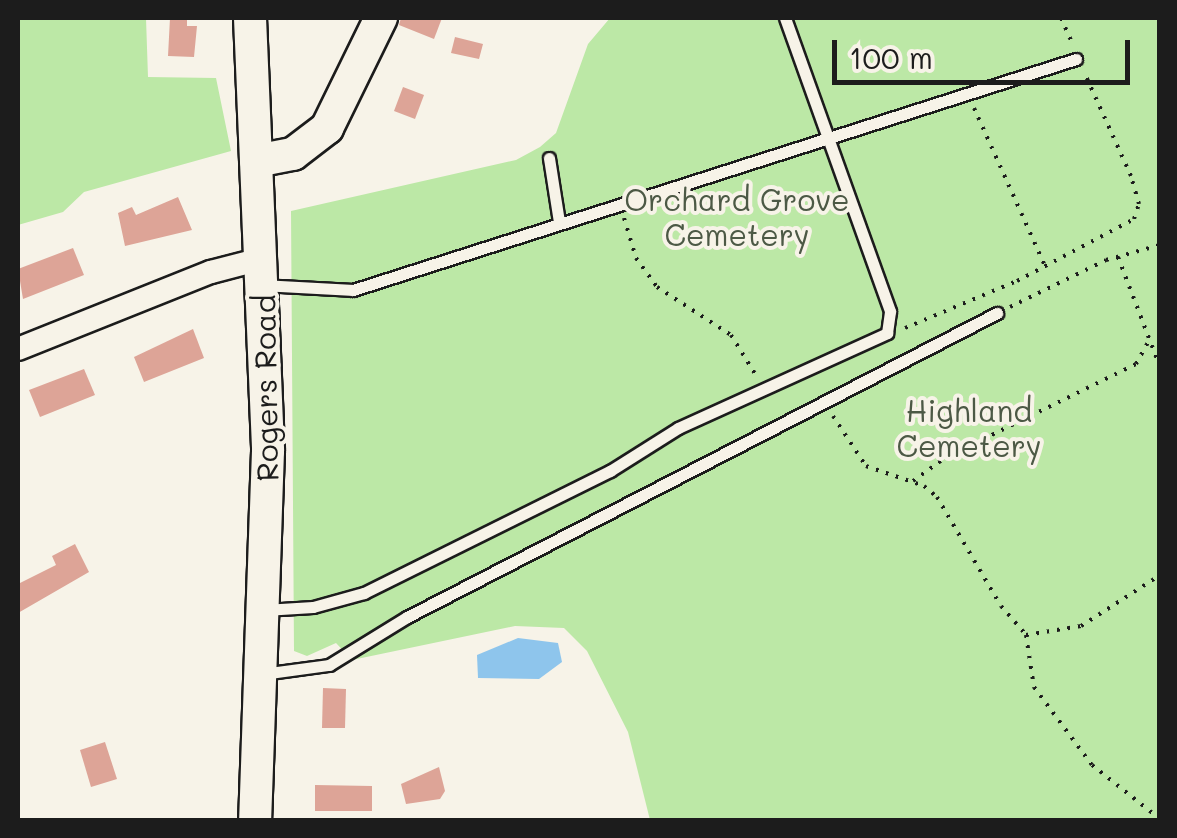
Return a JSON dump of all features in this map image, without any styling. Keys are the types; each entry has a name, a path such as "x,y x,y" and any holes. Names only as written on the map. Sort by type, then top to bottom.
{"main road":[{"name":"Rogers Road","path":"250,18 262,272 264,610 255,820"},
{"path":"256,161 293,154 327,128 381,18"}],"street":[{"path":"18,348 211,272 262,272"}],"lane":[{"path":"264,610 312,607 364,594 764,388 886,334 890,311 785,18"},
{"path":"262,272 353,290 1076,59"},
{"path":"549,158 560,222"},
{"path":"262,674 329,665 406,617 997,313"}],"path":[{"path":"886,334 1017,281 1044,264 1130,225 1140,204 1060,18"},
{"path":"968,95 1044,264"},
{"path":"620,204 636,258 657,286 730,335 764,388"},
{"path":"997,313 1118,257 1160,244"},
{"path":"1118,257 1160,367"},
{"path":"912,483 944,458 1136,364 1148,341"},
{"path":"826,400 852,454 888,478 912,483 937,498 1001,606 1026,635 1034,687 1092,765 1160,819"},
{"path":"1026,635 1082,626 1160,575"}],"green space":[{"path":"18,18 146,18 148,77 216,78 231,151 84,192 63,212 18,225"},
{"path":"610,18 1159,18 1159,820 650,820 628,732 587,651 564,628 515,626 352,660 336,643 307,656 294,651 291,211 516,160 540,147 556,133 588,44"}],"water":[{"path":"518,638 558,643 562,662 539,679 478,678 477,655"}],"building":[{"path":"170,18 187,18 187,26 197,26 194,57 168,56"},
{"path":"401,18 442,18 434,39 399,25"},
{"path":"455,37 483,44 479,59 451,53"},
{"path":"403,87 424,95 415,119 394,111"},
{"path":"178,197 192,230 125,246 118,213 132,207 136,215"},
{"path":"73,248 84,275 23,299 18,269"},
{"path":"193,329 204,358 144,382 134,357"},
{"path":"84,369 95,395 40,417 29,390"},
{"path":"75,544 89,572 18,613 18,584 56,565 52,556"},
{"path":"323,688 346,689 345,728 322,728"},
{"path":"105,742 117,779 91,787 80,750"},
{"path":"439,767 445,791 440,799 406,804 401,784"},
{"path":"315,785 372,786 372,811 315,811"}],"park label":[{"name":"Orchard Grove Cemetery","path":"737,216"},
{"name":"Highland Cemetery","path":"969,427"}]}
